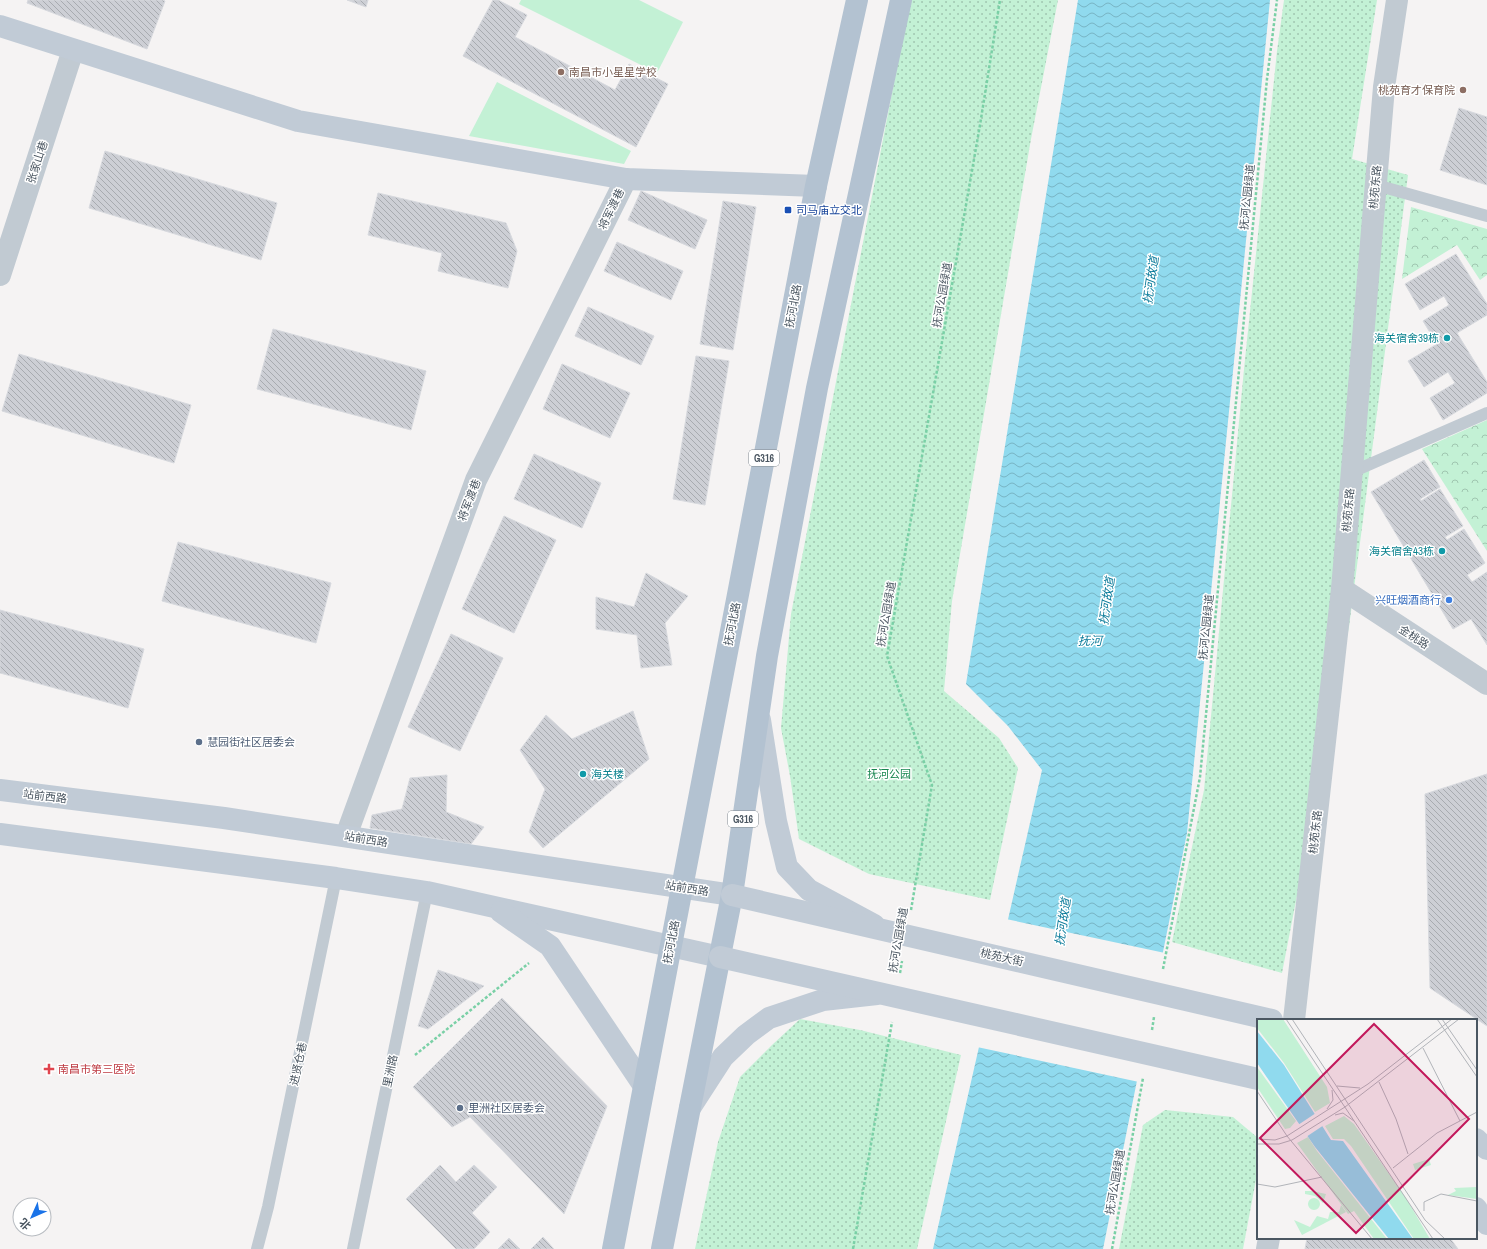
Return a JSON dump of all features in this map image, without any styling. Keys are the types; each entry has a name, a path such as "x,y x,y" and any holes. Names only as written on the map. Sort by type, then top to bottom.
{"main road":[{"name":"抚河北路","path":"613,1249 816,186 857,0"},
{"name":"G316","path":"662,1249 732,895 767,656 817,388 901,0"},
{"path":"0,26 298,121 626,179 816,186"},
{"path":"759,710 776,821 787,867 809,890 884,930"},
{"name":"站前西路","path":"0,790 224,818 732,895"},
{"path":"0,834 336,878 427,892 1257,1079"},
{"name":"桃苑大街","path":"732,895 1268,1019"},
{"path":"492,906 550,946 644,1086"},
{"path":"690,1108 723,1057 746,1035 769,1018 823,1000 882,994"},
{"path":"1477,1140 1487,1149"},
{"path":"1477,1209 1487,1224"}],"street":[{"name":"桃苑东路","path":"1294,1019 1342,589 1384,88 1397,0"},
{"name":"张家山巷","path":"0,275 73,50"},
{"name":"将军渡巷","path":"346,836 476,480 626,179"},
{"name":"金桃路","path":"1342,589 1487,684"},
{"path":"1267,1249 1269,1239"}],"lane":[{"path":"1376,186 1487,216"},
{"path":"1352,472 1487,413"},
{"name":"进贤仓巷","path":"257,1249 268,1207 336,878"},
{"name":"里洲路","path":"353,1249 427,892"}],"path":[{"name":"抚河公园绿道","path":"911,911 932,785 887,656 980,125 1000,0"},
{"name":"抚河公园绿道","path":"1163,971 1200,777 1265,95 1277,0"},
{"path":"389,1075 550,946"},
{"name":"抚河公园绿道","path":"900,974 902,958"},
{"path":"1151,1033 1156,1010"},
{"path":"853,1249 892,1021"},
{"name":"抚河公园绿道","path":"1112,1249 1144,1072"}],"green space":[{"path":"521,0 639,0 683,22 657,73 519,4"},
{"name":"抚河公园","path":"910,0 1058,0 1031,139 952,601 944,691 999,738 1018,768 990,900 869,874 799,839 790,776 781,728 791,614"},
{"path":"1284,0 1377,0 1352,159 1408,175 1349,627 1282,973 1172,942 1204,790 1244,369 1277,51"},
{"path":"497,82 631,151 624,164 469,136"},
{"path":"1411,207 1487,229 1487,275 1480,280 1457,245 1402,279"},
{"path":"1487,420 1487,551 1422,449"},
{"path":"800,1019 860,1030 961,1055 917,1249 695,1249 718,1142 740,1077"},
{"path":"1165,1110 1233,1117 1257,1137 1257,1174 1243,1249 1119,1249 1143,1125"}],"water":[{"name":"抚河","path":"1078,0 1270,0 1187,833 1103,1249 933,1249 1042,770 1008,726 966,684"}],"pier":[{"path":"1006,919 1165,953 1139,1082 977,1047"}],"building":[{"path":"28,0 165,1 147,49 27,3"},
{"path":"347,0 368,0 366,7"},
{"path":"493,0 498,0 527,15 515,37 615,90 629,64 668,84 636,147 463,56"},
{"path":"1459,108 1487,117 1487,185 1440,170"},
{"path":"105,151 277,203 261,260 89,208"},
{"path":"641,191 707,220 695,249 628,220"},
{"path":"378,193 506,223 517,251 508,288 438,271 442,253 368,235"},
{"path":"723,201 756,207 733,350 700,344"},
{"path":"617,242 683,271 671,300 604,271"},
{"name":"海关宿舍39栋","path":"1456,254 1487,304 1487,315 1457,333 1487,382 1487,393 1443,420 1430,398 1455,383 1448,372 1424,387 1408,361 1437,344 1423,321 1449,305 1444,296 1420,310 1405,284"},
{"path":"588,307 654,336 641,365 575,336"},
{"path":"273,329 426,371 411,430 257,389"},
{"path":"19,354 191,405 174,463 2,411"},
{"path":"696,356 729,361 705,505 673,499"},
{"path":"562,364 630,393 610,438 543,409"},
{"path":"534,454 601,483 582,528 514,499"},
{"name":"海关宿舍43栋","path":"1424,460 1440,487 1420,499 1421,501 1440,489 1463,526 1445,537 1447,540 1464,529 1485,563 1467,575 1472,582 1487,572 1487,645 1471,619 1453,629 1371,492"},
{"path":"504,516 556,540 514,633 462,609"},
{"path":"178,542 331,583 316,643 162,601"},
{"path":"646,573 688,596 665,623 672,665 641,668 637,635 596,629 596,597 634,607"},
{"path":"0,610 144,649 128,708 0,673"},
{"path":"451,634 503,658 460,751 408,727"},
{"name":"海关楼","path":"633,711 649,759 543,848 529,832 545,789 520,750 546,715 572,739"},
{"path":"1487,774 1487,1026 1430,988 1425,794"},
{"path":"447,775 446,812 484,827 471,844 370,828 372,815 402,809 410,778"},
{"path":"438,970 484,986 428,1029 418,1026"},
{"path":"502,998 607,1106 564,1214 470,1117 452,1127 413,1087"},
{"path":"440,1165 456,1182 474,1165 497,1187 472,1213 490,1232 474,1249 456,1249 406,1199"},
{"path":"543,1237 554,1249 531,1249"},
{"path":"509,1238 520,1249 498,1249"},
{"path":"1307,1239 1451,1239 1458,1249 1305,1249"}],"place":[{"name":"南昌市小星星学校","path":"561,72"},
{"name":"桃苑育才保育院","path":"1463,90"},
{"name":"司马庙立交北","path":"788,210"},
{"name":"海关宿舍39栋","path":"1447,338"},
{"name":"海关宿舍43栋","path":"1442,551"},
{"name":"兴旺烟酒商行","path":"1449,600"},
{"name":"慧园街社区居委会","path":"199,742"},
{"name":"海关楼","path":"583,774"},
{"name":"南昌市第三医院","path":"49,1069"},
{"name":"里洲社区居委会","path":"460,1108"}],"water label":[{"name":"抚河故道","path":"1151,280"},
{"name":"抚河故道","path":"1107,601"},
{"name":"抚河故道","path":"1063,922"}]}
